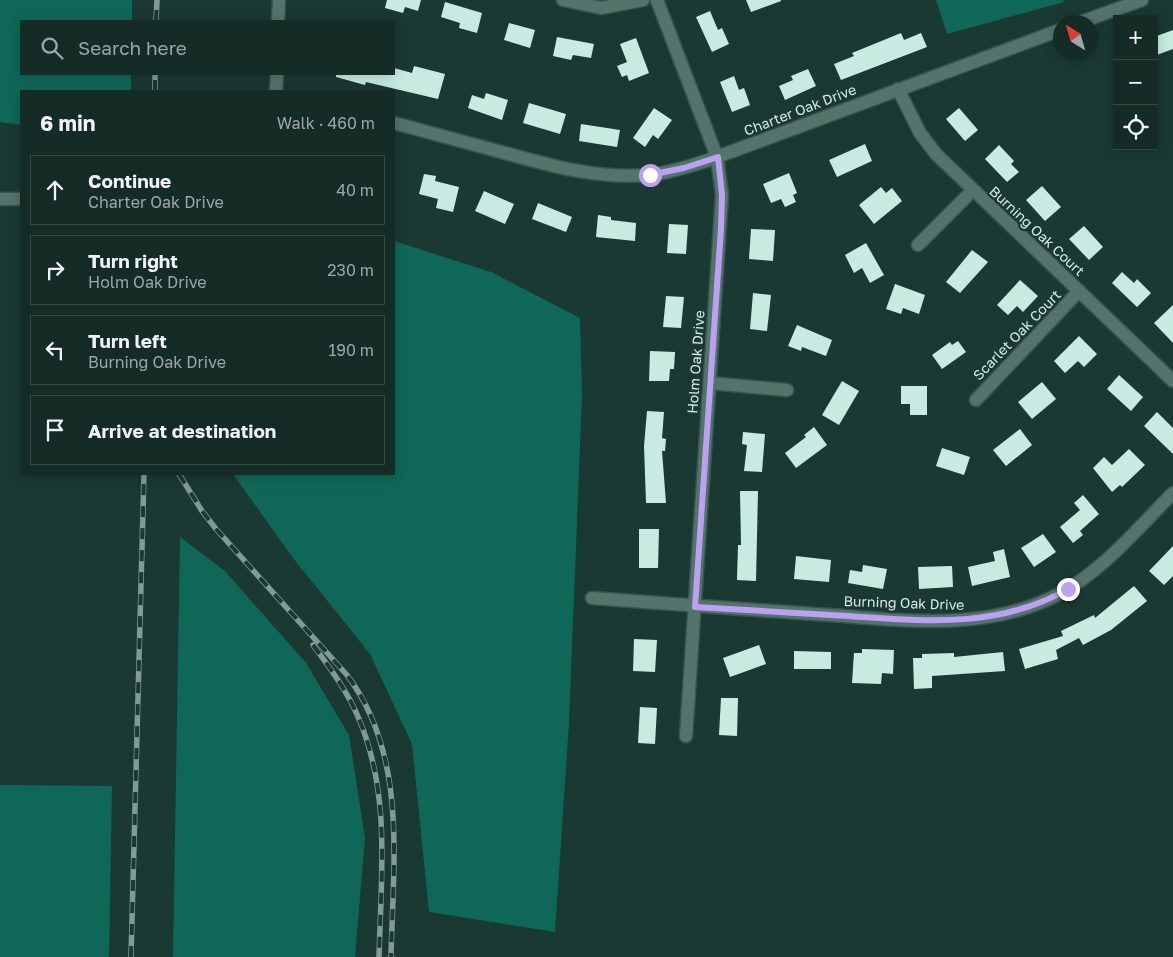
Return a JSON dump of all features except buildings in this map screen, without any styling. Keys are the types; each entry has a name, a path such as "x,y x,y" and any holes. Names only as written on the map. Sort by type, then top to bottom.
{"street":[{"path":"278,20 279,0"},
{"path":"563,0 601,8 643,0"},
{"name":"Holm Oak Drive","path":"657,0 718,157 722,195 686,736"},
{"path":"1098,16 1142,0"},
{"name":"Charter Oak Drive","path":"395,123 544,164 590,174 650,175 675,170 718,157 1053,33"},
{"path":"276,90 277,75"},
{"name":"Burning Oak Court","path":"898,89 920,133 936,154 972,191 1173,381"},
{"path":"918,245 972,191"},
{"path":"0,199 18,199"},
{"name":"Scarlet Oak Court","path":"976,400 1079,292"},
{"path":"710,383 787,390"},
{"name":"Burning Oak Drive","path":"592,598 695,607 934,622 976,620 1034,605 1068,589 1129,538 1173,493"}],"green space":[{"path":"0,0 132,0 132,20 20,20 20,75 131,75 131,90 20,90 20,125 0,122"},
{"path":"936,0 1063,0 1064,2 947,34"},
{"path":"395,241 491,272 580,318 582,395 569,722 555,932 429,912 412,744 370,654 293,558 234,475 395,475"},
{"path":"180,537 225,571 306,663 349,735 365,838 355,957 173,957"},
{"path":"0,785 112,786 109,957 0,957"}],"railway":[{"path":"156,20 157,0"},
{"path":"155,75 155,90"},
{"path":"131,957 144,475"},
{"path":"180,475 202,511 216,529 347,675 366,706 380,740 388,775 393,811 394,884 391,957"},
{"path":"313,645 338,680 355,709 369,748 376,777 382,836 379,957"}],"route":[{"path":"650,175 684,168 718,157 722,195 721,228 695,607 934,622 976,620 1034,605 1068,589"}]}
